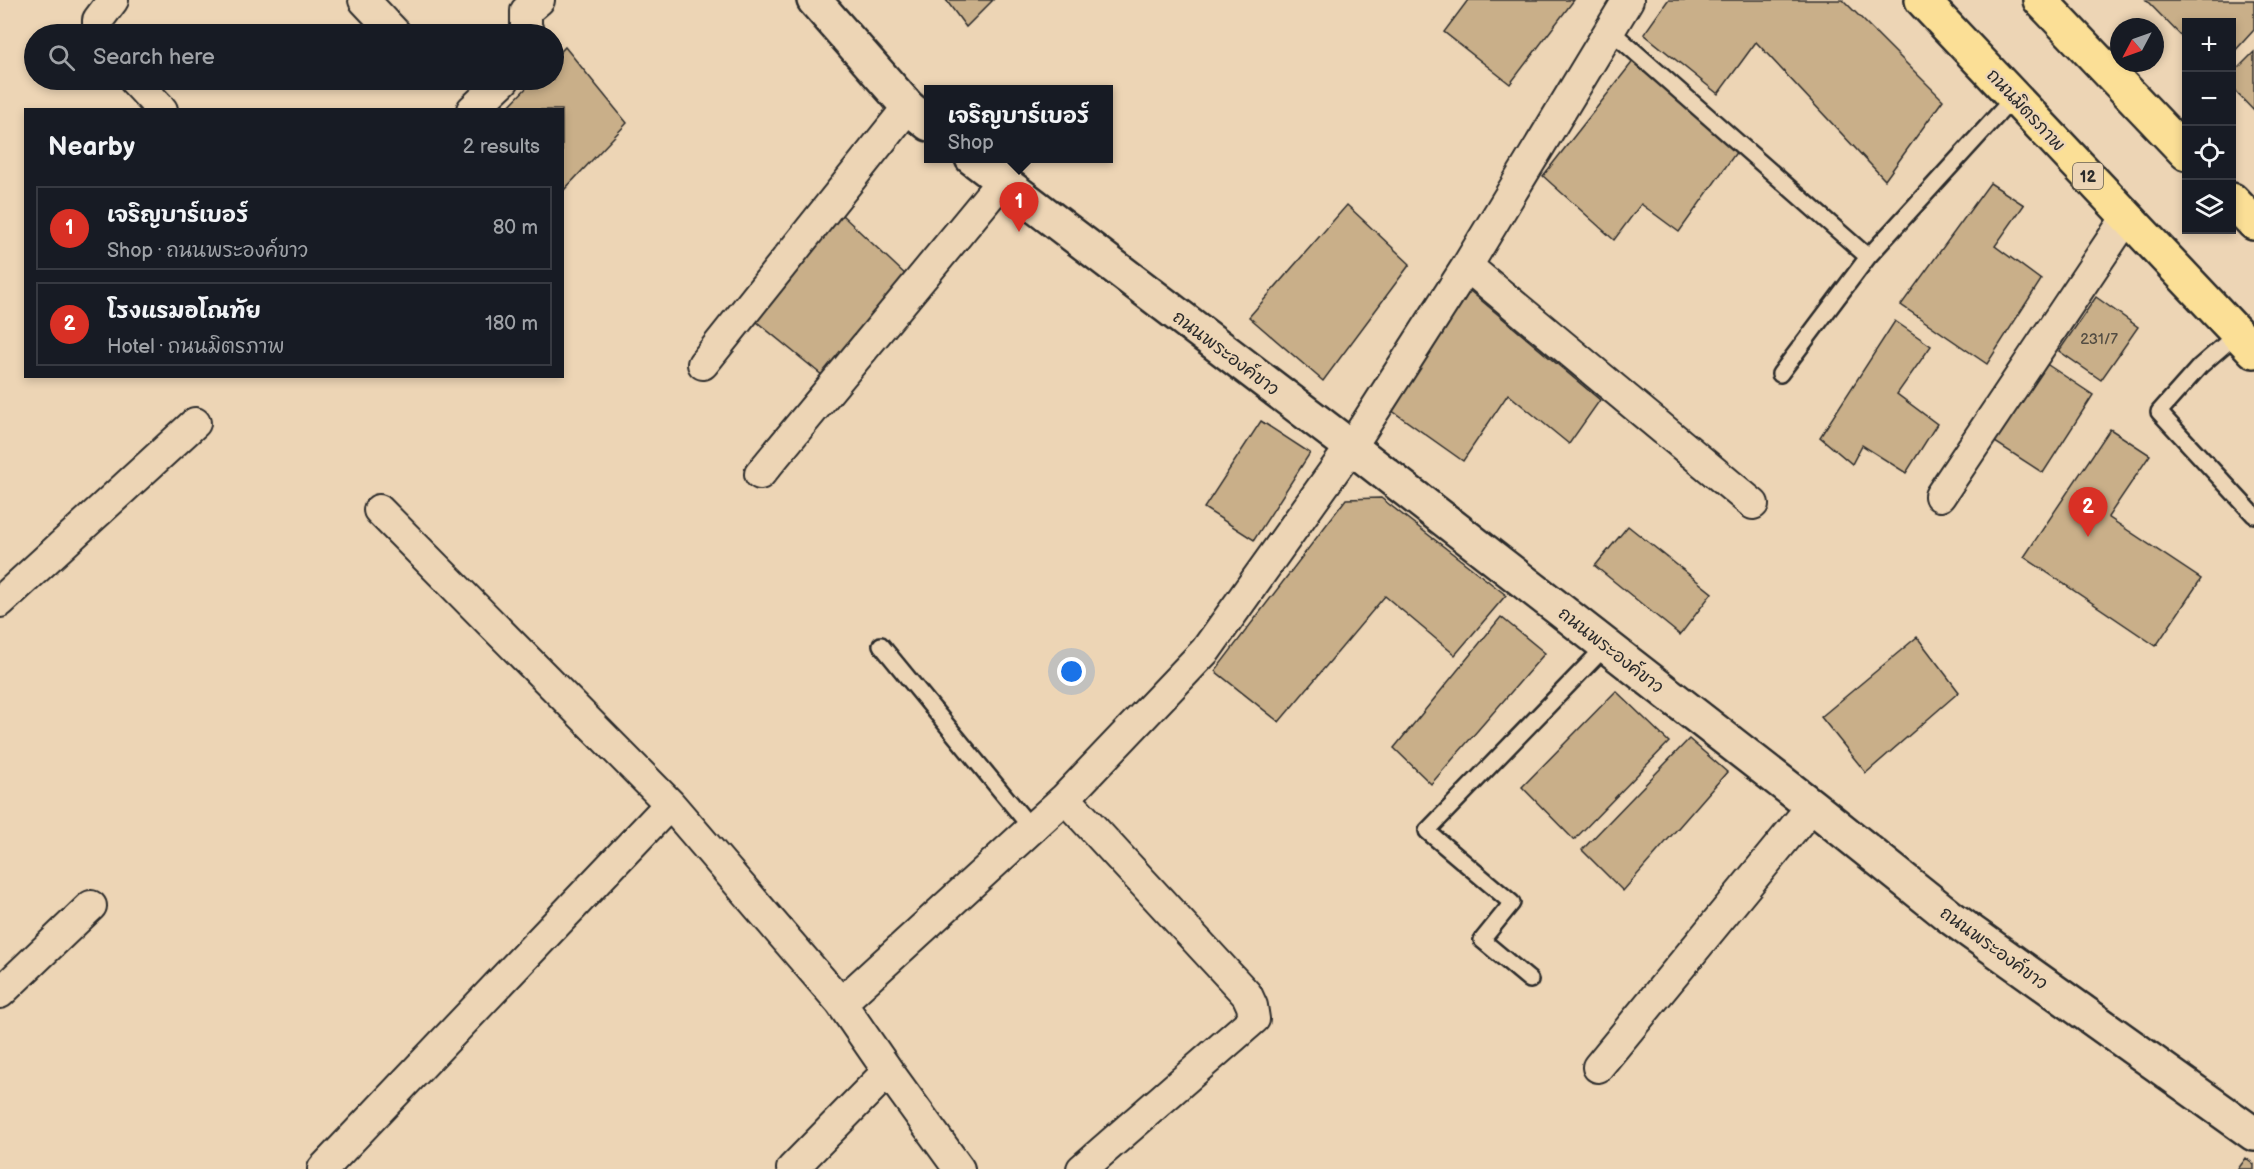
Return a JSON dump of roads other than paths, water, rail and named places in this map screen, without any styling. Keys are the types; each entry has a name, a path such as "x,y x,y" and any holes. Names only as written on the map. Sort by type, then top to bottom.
{"main road":[{"name":"ถนนมิตรภาพ","path":"1922,0 2246,343"},
{"path":"2040,0 2182,148"},
{"path":"2236,204 2254,223"}],"street":[{"path":"98,24 98,20 113,0"},
{"path":"364,0 387,24"},
{"path":"526,24 526,11 539,0"},
{"path":"703,364 919,115 814,0"},
{"path":"842,1003 1065,798 1206,650 1351,447 1467,266 1629,0"},
{"path":"143,90 160,108"},
{"path":"474,108 493,90"},
{"name":"ถนนพระองค์ขาว","path":"977,163 1351,447 1812,806 1953,919 2254,1134"},
{"path":"760,474 1001,182"},
{"path":"1940,496 2127,217"},
{"path":"1467,266 1753,504"},
{"path":"0,602 195,423"},
{"path":"379,510 670,804 735,876 842,1003 959,1169"},
{"path":"1065,798 1242,989 1252,1006 1254,1019 1082,1169"},
{"path":"323,1169 670,804"},
{"path":"1598,1067 1812,806"},
{"path":"0,993 91,906"},
{"path":"792,1169 888,1071"}],"lane":[{"path":"1610,30 1868,257"},
{"path":"1780,374 1868,257 2014,97"},
{"path":"2246,343 2200,366 2159,412 2254,515"},
{"path":"880,645 1032,829"},
{"path":"1530,980 1482,940 1512,903 1427,831 1606,646"}],"place":[{"name":"เจริญบาร์เบอร์","path":"1019,232"},
{"name":"โรงแรมอโณทัย","path":"2088,537"}]}
